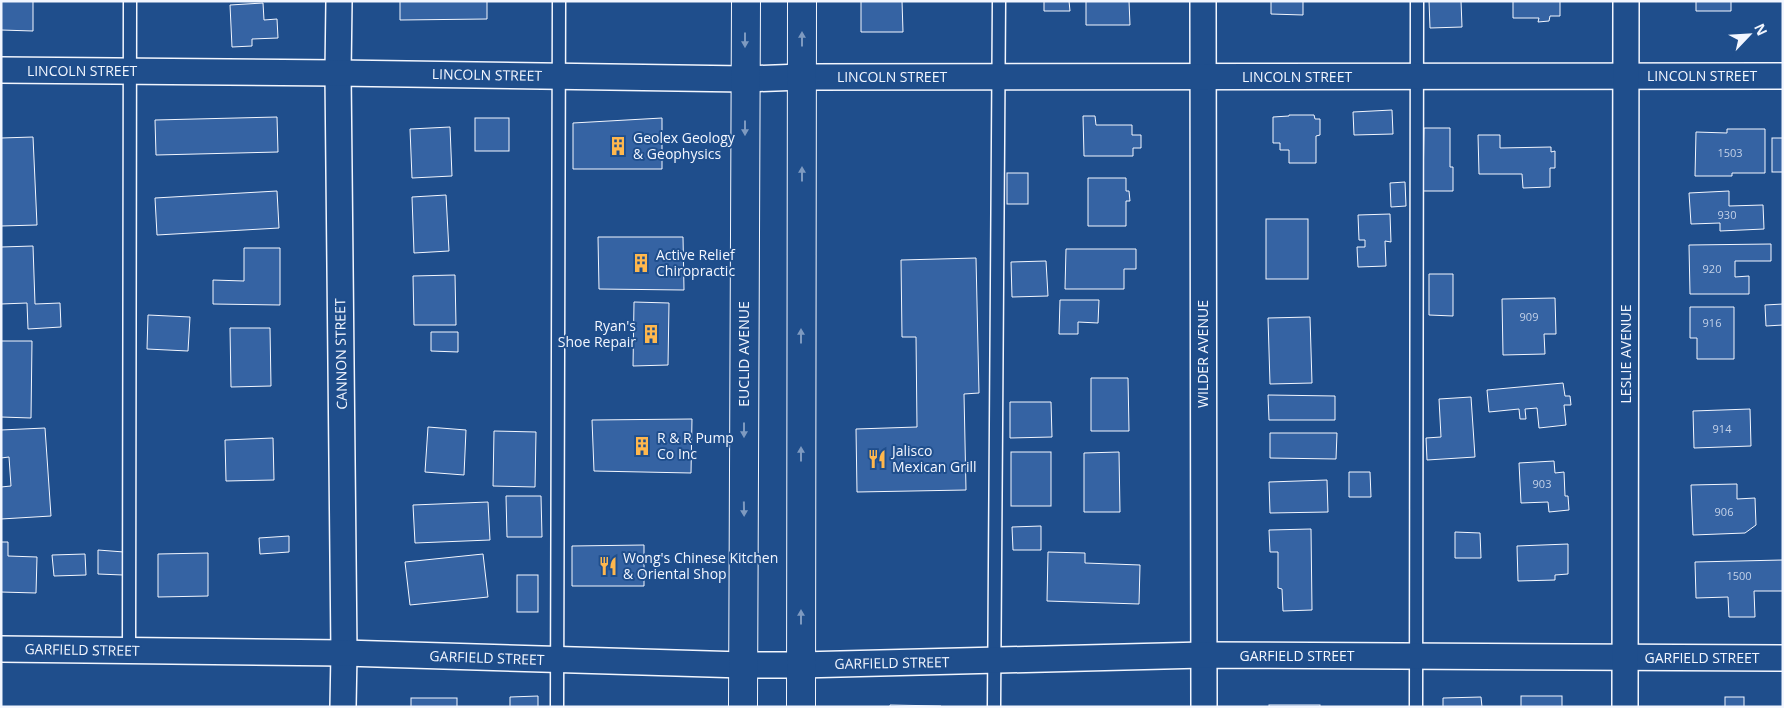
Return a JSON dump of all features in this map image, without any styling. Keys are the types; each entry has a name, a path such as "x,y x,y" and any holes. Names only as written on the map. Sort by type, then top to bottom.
{"highway":[{"name":"EUCLID AVENUE","path":"742,707 746,1"},
{"path":"801,707 802,1"}],"street":[{"name":"CANNON STREET","path":"339,1 343,707"},
{"name":"WILDER AVENUE","path":"1203,1 1204,707"},
{"name":"LESLIE AVENUE","path":"1625,707 1626,1"},
{"name":"LINCOLN STREET","path":"1,70 745,79 802,77 1783,76"},
{"name":"GARFIELD STREET","path":"1,649 344,653 743,665 1204,655 1783,658"}],"lane":[{"path":"130,1 130,651"},
{"path":"557,707 560,1"},
{"path":"994,707 998,1"},
{"path":"1416,707 1417,1"}],"building":[{"path":"1,1 33,1 33,31 1,30"},
{"path":"400,1 487,1 487,19 400,20"},
{"path":"861,1 902,1 903,32 861,32"},
{"path":"1044,1 1069,1 1070,11 1044,11"},
{"path":"1086,1 1129,1 1130,25 1086,25"},
{"path":"1271,1 1303,1 1303,15 1271,14"},
{"path":"1429,1 1461,1 1462,27 1430,28"},
{"path":"1513,1 1560,1 1560,16 1550,16 1549,21 1538,22 1539,18 1513,18"},
{"path":"1696,1 1731,1 1731,11 1696,11"},
{"path":"263,3 264,20 277,19 278,38 252,39 252,46 232,47 230,5"},
{"path":"1392,110 1393,134 1354,135 1353,112"},
{"path":"1314,115 1315,119 1320,119 1320,135 1316,136 1316,163 1289,163 1289,150 1280,150 1280,143 1273,143 1273,117"},
{"path":"1083,116 1095,116 1096,125 1132,125 1132,135 1141,135 1141,148 1133,148 1133,156 1084,156"},
{"path":"277,117 278,152 156,155 155,120"},
{"path":"475,118 509,118 509,151 475,151"},
{"name":"Geolex Geology & Geophysics","path":"662,118 662,169 573,169 573,123"},
{"path":"450,127 452,176 412,178 410,129"},
{"path":"1424,128 1450,128 1450,167 1453,167 1453,191 1423,191"},
{"path":"1727,129 1765,129 1765,173 1732,173 1732,176 1695,176 1696,132 1727,133"},
{"path":"1478,135 1500,135 1500,148 1551,147 1551,152 1555,151 1555,168 1550,168 1550,187 1523,188 1522,174 1479,174"},
{"path":"33,137 37,225 1,226 1,138"},
{"path":"1772,138 1783,138 1783,172 1772,172"},
{"path":"1007,173 1028,173 1028,204 1007,204"},
{"path":"1088,178 1126,178 1126,191 1129,191 1130,201 1126,201 1126,226 1088,226"},
{"path":"1405,182 1406,206 1391,207 1390,183"},
{"path":"277,191 279,228 157,235 155,198"},
{"path":"1729,191 1729,206 1763,205 1764,229 1720,231 1720,223 1691,224 1689,193"},
{"path":"446,195 449,251 414,253 412,197"},
{"path":"1390,214 1391,242 1385,241 1386,266 1358,267 1357,247 1365,247 1365,240 1359,240 1358,215"},
{"path":"1266,219 1308,219 1308,279 1266,279"},
{"name":"Active Relief Chiropractic","path":"598,237 683,237 684,290 599,289"},
{"path":"1771,244 1771,261 1735,261 1735,277 1749,276 1749,294 1690,294 1689,245"},
{"path":"33,246 35,304 60,303 61,327 28,329 27,303 1,304 1,247"},
{"path":"244,248 280,248 280,305 213,304 213,280 244,281"},
{"path":"1066,249 1136,249 1136,269 1124,269 1124,289 1065,289"},
{"path":"976,258 979,393 964,394 966,490 857,492 856,429 917,427 916,337 902,337 901,260"},
{"path":"1046,261 1048,296 1012,297 1011,262"},
{"path":"1429,274 1453,274 1453,316 1429,315"},
{"path":"455,275 456,325 414,325 413,276"},
{"path":"1555,298 1556,334 1544,334 1545,354 1503,355 1502,299"},
{"path":"1060,300 1099,300 1098,323 1078,322 1078,334 1059,334"},
{"name":"Ryan's Shoe Repair","path":"634,302 669,303 668,365 633,366"},
{"path":"1783,304 1783,325 1766,326 1765,305"},
{"path":"1690,307 1734,307 1734,359 1697,359 1697,338 1690,338"},
{"path":"148,315 190,317 188,351 147,349"},
{"path":"1310,317 1312,383 1270,384 1268,318"},
{"path":"230,328 270,328 271,386 231,387"},
{"path":"431,332 458,332 458,352 431,351"},
{"path":"1,341 32,341 31,418 1,417"},
{"path":"1091,378 1128,378 1129,431 1091,431"},
{"path":"1563,383 1565,396 1570,396 1571,405 1564,405 1566,425 1539,428 1537,408 1525,409 1526,419 1520,419 1519,409 1489,412 1487,390"},
{"path":"1268,395 1335,396 1335,420 1269,420"},
{"path":"1471,397 1475,457 1427,460 1426,438 1441,437 1439,399"},
{"path":"1010,402 1051,402 1052,437 1010,438"},
{"path":"1750,409 1751,446 1694,448 1693,411"},
{"name":"R & R Pump Co Inc","path":"692,419 691,473 594,471 592,420"},
{"path":"428,427 466,430 464,475 425,472"},
{"path":"45,428 51,516 1,519 1,487 11,486 9,457 1,458 1,430"},
{"path":"494,431 536,432 535,487 493,486"},
{"path":"1270,433 1337,433 1336,459 1270,458"},
{"path":"273,438 274,480 226,481 225,440"},
{"path":"1011,452 1051,452 1051,506 1011,506"},
{"path":"1119,452 1120,512 1084,512 1084,453"},
{"path":"1554,461 1555,473 1564,472 1565,496 1568,496 1569,510 1549,512 1548,502 1521,503 1519,463"},
{"path":"1349,472 1370,472 1371,497 1349,497"},
{"path":"1327,480 1328,512 1270,513 1269,482"},
{"path":"1737,484 1737,499 1755,498 1756,525 1745,533 1693,535 1691,485"},
{"path":"506,496 541,496 542,537 507,537"},
{"path":"488,502 490,540 415,543 413,505"},
{"path":"1041,526 1041,550 1013,550 1012,527"},
{"path":"1311,529 1312,610 1283,611 1282,589 1278,588 1278,552 1270,552 1269,530"},
{"path":"1455,532 1480,533 1481,558 1455,558"},
{"path":"289,536 289,552 260,554 259,538"},
{"path":"1,542 8,542 8,556 37,557 36,593 1,592"},
{"path":"1568,544 1568,574 1555,575 1555,580 1518,581 1517,546"},
{"name":"Wong's Chinese Kitchen & Oriental Shop","path":"644,545 644,586 572,586 572,546"},
{"path":"98,550 124,552 123,575 98,574"},
{"path":"1048,552 1085,553 1085,563 1140,565 1139,604 1047,601"},
{"path":"208,553 208,596 158,597 158,554"},
{"path":"85,554 86,575 54,576 52,555"},
{"path":"483,554 488,597 410,605 405,562"},
{"path":"1783,560 1783,591 1754,591 1755,617 1729,617 1728,597 1696,598 1695,562"},
{"path":"517,575 538,575 538,612 517,612"},
{"path":"538,696 538,707 510,707 510,697"},
{"path":"1521,696 1562,696 1562,707 1521,707"},
{"path":"1481,697 1482,707 1443,707 1443,698"},
{"path":"1725,697 1744,697 1744,707 1725,707"},
{"path":"411,698 457,698 457,707 411,707"},
{"path":"890,705 941,706 941,707 890,707"},
{"path":"1269,705 1320,705 1320,707 1269,707"}],"place":[{"name":"Geolex Geology & Geophysics","path":"618,146"},
{"name":"Active Relief Chiropractic","path":"641,263"},
{"name":"Ryan's Shoe Repair","path":"651,334"},
{"name":"R & R Pump Co Inc","path":"642,446"},
{"name":"Jalisco Mexican Grill","path":"877,459"},
{"name":"Wong's Chinese Kitchen & Oriental Shop","path":"608,566"}]}
